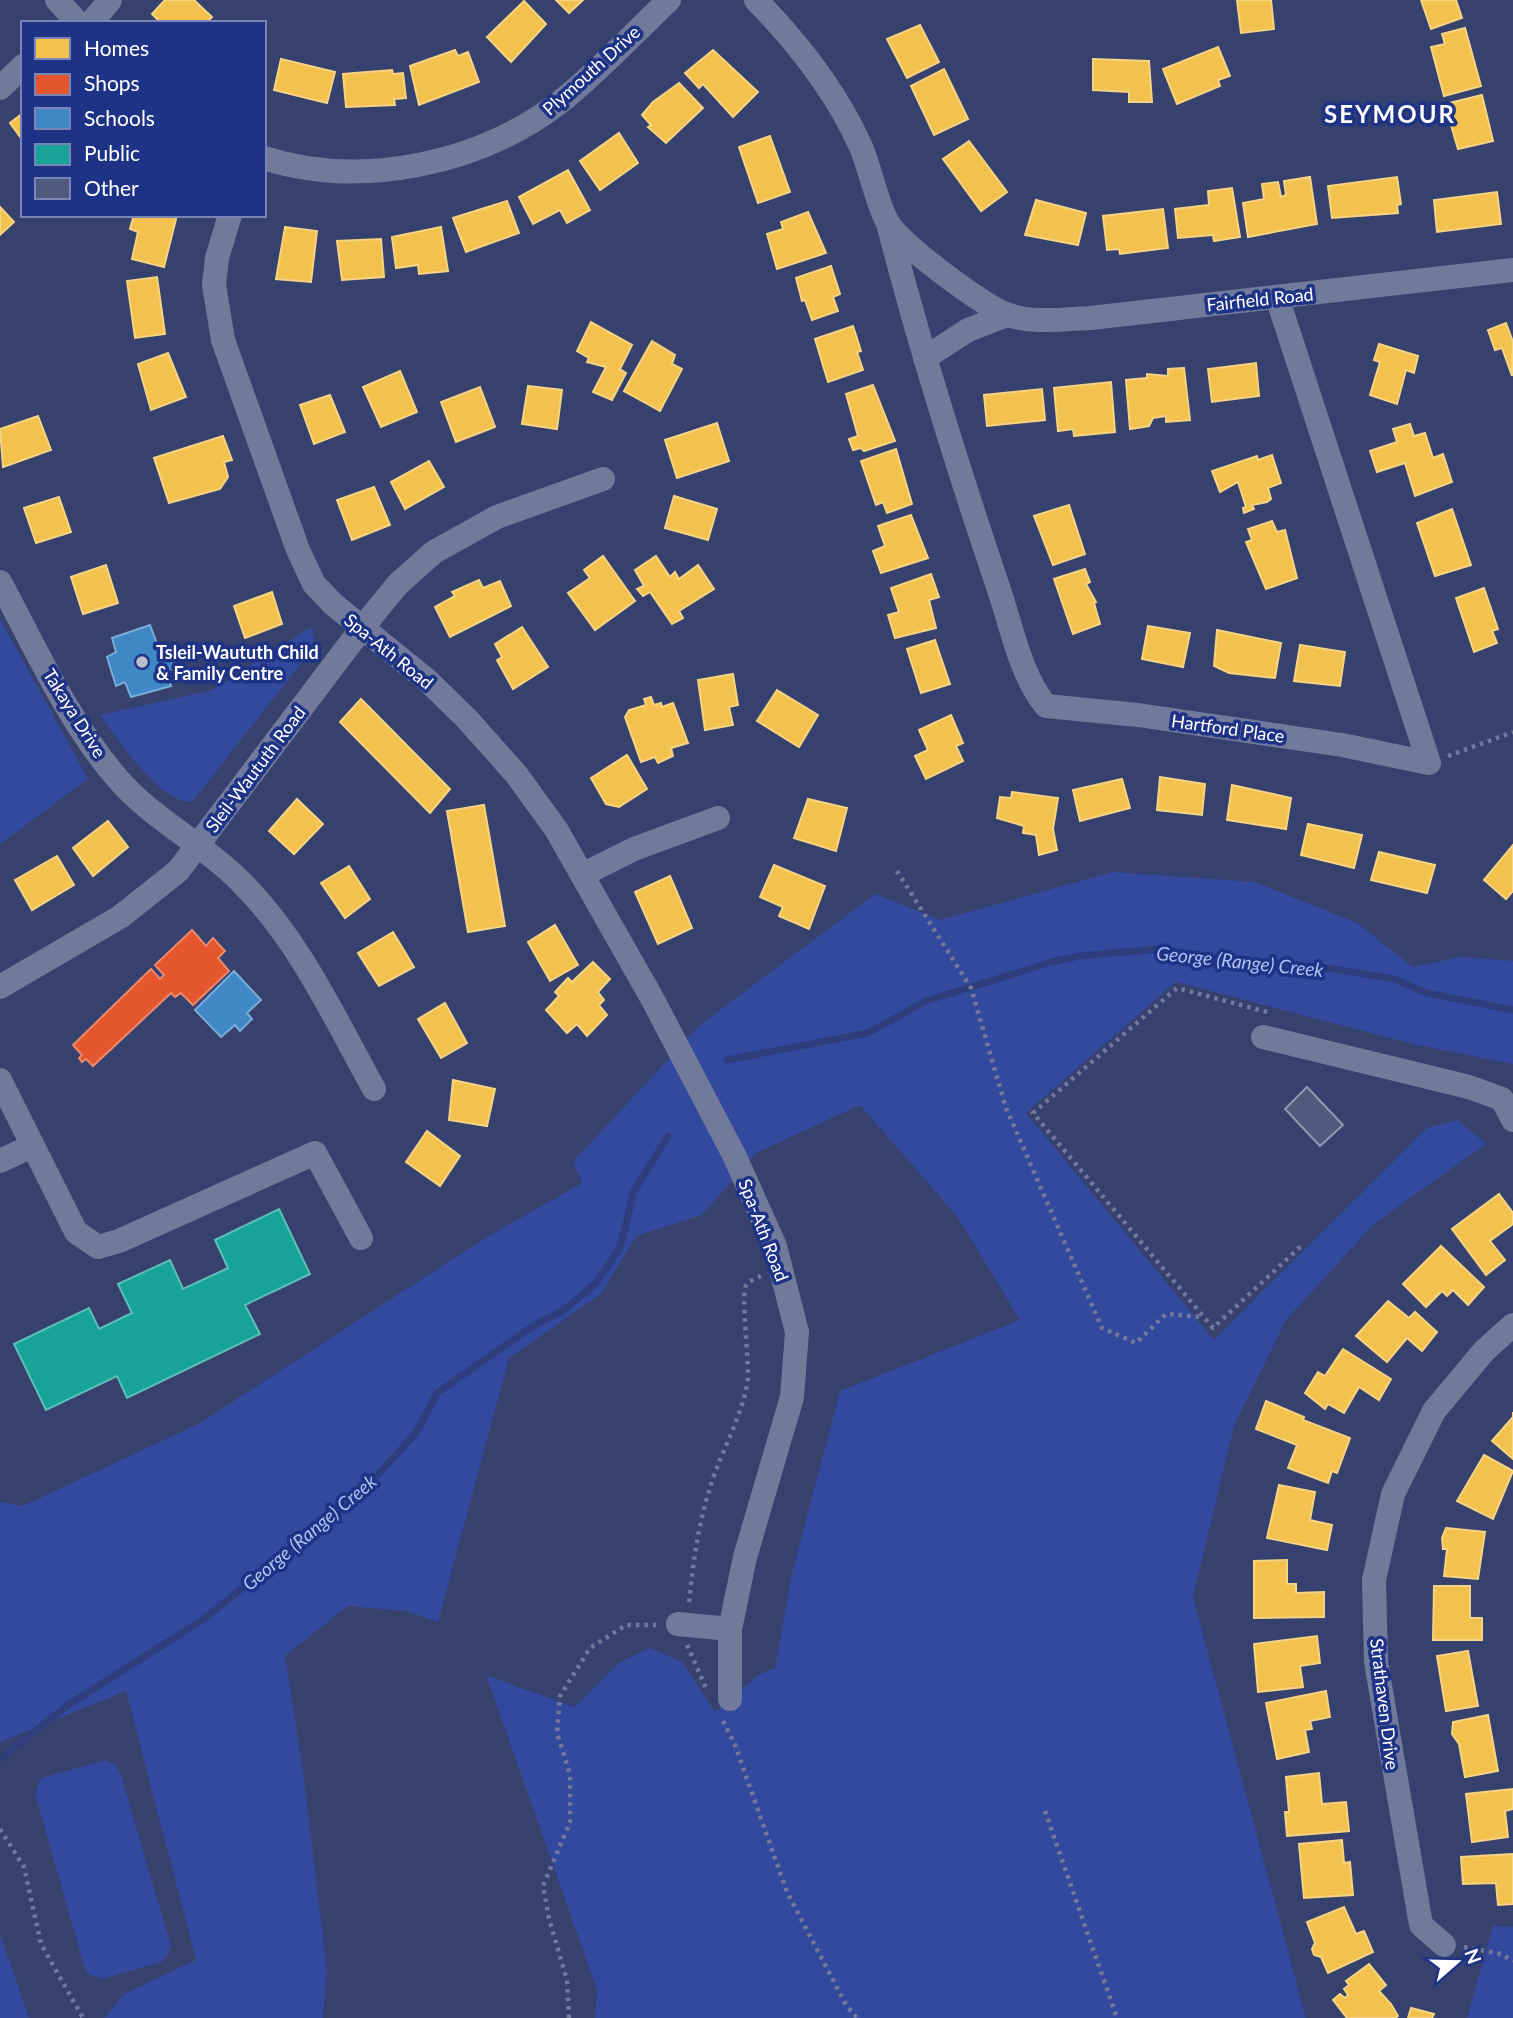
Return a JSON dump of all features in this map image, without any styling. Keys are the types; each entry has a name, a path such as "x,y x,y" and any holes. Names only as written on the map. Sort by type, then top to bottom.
{"street":[{"path":"73,17 110,0"},
{"name":"Plymouth Drive","path":"266,158 303,167 368,170 436,161 472,151 513,132 561,102 669,0"},
{"name":"Fairfield Road","path":"756,0 814,65 841,105 862,149 888,223 959,285 1007,315 1046,319 1091,318 1513,270"},
{"path":"0,88 21,68"},
{"name":"Spa-Ath Road","path":"229,217 217,258 214,285 223,340 298,550 314,584 362,628 427,680 484,737 516,774 584,874 734,1155 775,1246 797,1332 792,1397 745,1558 719,1701"},
{"name":"Hartford Place","path":"888,223 925,358 1027,674 1046,706 1138,715 1329,743 1429,763"},
{"path":"1277,297 1429,763"},
{"name":"Fairfield Road","path":"925,358 968,330 1007,315"},
{"name":"Sleil-Waututh Road","path":"0,987 120,917 159,888 199,845 398,584 434,552 467,531 603,479"},
{"name":"Takaya Drive","path":"0,582 88,741 118,780 149,811 199,845 240,880 289,937 374,1089"},
{"path":"584,874 634,849 718,818"},
{"path":"1263,1037 1469,1087 1502,1099 1513,1120"},
{"path":"0,1080 76,1233 98,1247 119,1241 315,1153 361,1238"},
{"path":"0,1161 32,1146"},
{"name":"Strathaven Drive","path":"1443,1944 1421,1925 1376,1662 1374,1580 1393,1494 1433,1411 1484,1351 1513,1325"},
{"path":"683,1614 730,1629"}],"path":[{"path":"1429,763 1513,732"},
{"path":"897,871 971,988 1006,1108 1102,1328 1136,1343 1166,1314 1204,1317"},
{"path":"1279,1016 1177,988 1033,1113 1213,1328 1301,1246"},
{"path":"569,2018 568,1980 549,1919 543,1885 570,1822 570,1774 557,1733 560,1696 590,1648 626,1625 683,1614 709,1488 737,1420 748,1383 749,1344 742,1294 746,1284 760,1276"},
{"path":"686,1648 719,1701 787,1892 846,2006 857,2018"},
{"path":"1045,1811 1117,2018"},
{"path":"0,1829 24,1867 41,1944 83,2018"},
{"path":"1443,1944 1501,1954 1513,1961"}],"shaded area":[{"path":"0,619 88,779 0,844"},
{"path":"311,627 316,644 193,801 181,800 168,794 155,783 100,715 213,690"},
{"path":"1113,872 1255,882 1357,923 1413,967 1460,957 1513,961 1513,1064 1413,1044 1176,982 1026,1113 1214,1340 1427,1128 1458,1120 1486,1144 1375,1223 1286,1320 1234,1426 1193,1597 1306,2018 595,2018 597,1990 486,1675 574,1707 618,1663 650,1648 682,1662 715,1712 758,1675 775,1668 791,1577 840,1391 1020,1320 957,1216 860,1105 756,1153 702,1215 636,1236 601,1294 509,1358 438,1622 406,1611 348,1606 285,1656 303,1771 327,1971 323,2018 104,2018 124,1994 196,1960 126,1691 0,1742 0,1502 23,1506 200,1423 482,1240 582,1183 573,1162 700,1025 875,894 940,920"},
{"path":"105,1760 116,1765 120,1772 171,1946 167,1957 161,1962 102,1979 88,1974 84,1966 35,1794 39,1782 45,1777"},
{"path":"1493,1926 1513,1927 1513,2018 1467,2018"},
{"path":"0,1934 29,2018 0,2018"}],"building: Homes":[{"path":"165,0 194,0 212,17 208,21 159,21 152,14"},
{"path":"556,0 583,0 569,13"},
{"path":"1237,0 1271,0 1274,29 1241,33"},
{"path":"1421,0 1456,0 1462,18 1431,29"},
{"path":"524,1 546,24 511,62 487,37"},
{"path":"920,25 939,62 907,78 887,39"},
{"path":"1465,28 1481,86 1444,96 1431,47 1445,44 1442,34"},
{"path":"1218,47 1230,76 1218,80 1220,86 1177,104 1163,69"},
{"path":"455,50 458,56 468,52 479,82 419,105 410,66"},
{"path":"713,50 758,92 733,117 703,84 699,88 685,73"},
{"path":"281,59 335,72 327,103 274,90"},
{"path":"1093,59 1149,61 1152,102 1129,102 1129,92 1093,90"},
{"path":"944,69 968,119 934,135 911,86"},
{"path":"392,70 393,74 403,73 406,98 394,99 395,105 346,107 343,74"},
{"path":"679,83 703,108 666,143 648,127 651,125 642,115 653,102"},
{"path":"1482,95 1493,141 1458,149 1451,125 1449,103"},
{"path":"21,115 21,138 10,123"},
{"path":"619,133 638,163 600,190 580,161"},
{"path":"770,136 790,192 758,203 739,147"},
{"path":"969,141 1007,192 981,211 943,159"},
{"path":"568,170 590,210 567,223 560,210 533,224 519,197"},
{"path":"1310,177 1317,224 1248,237 1243,203 1264,199 1262,184 1278,182 1281,197 1286,195 1284,181"},
{"path":"1397,177 1401,204 1397,205 1398,213 1332,218 1328,186"},
{"path":"1232,188 1240,237 1214,241 1213,235 1178,238 1175,209 1209,205 1208,191"},
{"path":"1497,192 1501,224 1437,232 1434,200"},
{"path":"1036,200 1086,213 1078,245 1025,235"},
{"path":"507,201 519,233 466,252 453,218"},
{"path":"0,207 14,222 0,235"},
{"path":"1163,209 1168,248 1120,254 1119,249 1107,250 1103,216"},
{"path":"808,212 826,253 777,269 767,234 783,229 781,222"},
{"path":"133,217 176,217 164,267 132,259 138,232 130,229"},
{"path":"285,227 317,231 311,282 276,279"},
{"path":"441,227 448,271 419,274 418,265 396,268 392,237"},
{"path":"381,239 384,277 342,280 337,241"},
{"path":"831,266 840,294 833,297 838,311 812,320 805,300 802,301 796,278"},
{"path":"157,277 165,334 135,338 127,281"},
{"path":"591,322 632,345 620,369 626,373 612,400 593,392 606,367 587,362 589,358 577,351"},
{"path":"1506,323 1513,342 1512,376 1502,348 1495,350 1488,330"},
{"path":"853,326 861,351 857,352 863,370 828,382 815,339"},
{"path":"652,341 675,355 672,364 682,369 660,411 624,391"},
{"path":"1379,344 1418,356 1414,373 1406,370 1397,404 1370,395 1380,362 1374,360"},
{"path":"168,353 186,397 151,410 138,364"},
{"path":"1256,363 1259,396 1212,402 1208,369"},
{"path":"1184,368 1190,420 1166,422 1166,416 1153,418 1149,426 1130,429 1126,380 1147,378 1147,374 1168,376 1168,369"},
{"path":"400,371 417,412 381,427 363,387"},
{"path":"1111,382 1115,432 1074,436 1073,429 1058,431 1054,388"},
{"path":"873,385 895,441 864,451 861,448 853,450 849,439 858,436 846,394"},
{"path":"528,386 562,390 557,429 522,424"},
{"path":"480,387 495,427 456,442 441,402"},
{"path":"1042,389 1045,420 987,426 984,395"},
{"path":"330,395 345,432 314,444 300,405"},
{"path":"38,416 51,450 3,467 0,429"},
{"path":"717,423 729,461 677,478 665,440"},
{"path":"1410,424 1414,436 1425,433 1433,458 1443,454 1452,482 1415,496 1405,463 1377,472 1370,451 1397,442 1393,429"},
{"path":"223,436 232,460 224,462 228,477 220,489 169,503 154,458"},
{"path":"896,449 912,504 887,513 883,502 876,505 861,461"},
{"path":"1272,455 1281,483 1268,488 1271,499 1252,505 1254,509 1244,513 1243,508 1246,507 1238,482 1220,492 1212,471 1257,456 1258,460"},
{"path":"429,461 444,487 405,509 391,482"},
{"path":"374,487 390,525 352,540 337,500"},
{"path":"674,496 717,509 708,540 665,528"},
{"path":"59,497 71,532 36,543 24,508"},
{"path":"1069,505 1085,554 1053,565 1034,516"},
{"path":"1452,509 1471,565 1435,576 1417,523"},
{"path":"911,515 928,558 881,573 873,551 885,546 878,526"},
{"path":"1272,521 1277,532 1285,530 1297,578 1266,589 1246,542 1252,540 1248,529"},
{"path":"603,556 635,601 595,630 568,593 590,578 584,570"},
{"path":"656,556 670,577 675,572 679,579 698,565 714,589 679,611 683,618 672,624 650,592 643,596 637,589 644,586 635,570"},
{"path":"106,565 118,603 83,614 71,577"},
{"path":"1085,569 1090,582 1086,584 1096,602 1094,603 1100,624 1073,634 1054,579"},
{"path":"931,574 939,597 929,600 936,628 895,638 888,615 899,612 891,588"},
{"path":"479,580 483,588 500,581 511,606 450,637 435,607 455,596 452,592"},
{"path":"1484,588 1498,629 1492,631 1497,643 1474,652 1456,598"},
{"path":"272,592 282,624 245,638 234,606"},
{"path":"1148,626 1190,633 1183,667 1142,659"},
{"path":"522,627 548,667 513,689 497,660 502,657 495,644"},
{"path":"1217,630 1281,643 1275,678 1229,673 1214,666"},
{"path":"935,640 950,684 921,693 907,649"},
{"path":"1300,645 1345,652 1340,686 1294,681"},
{"path":"733,674 738,705 729,707 733,725 705,730 698,680"},
{"path":"777,690 818,715 799,747 757,721"},
{"path":"651,697 654,705 661,703 662,707 673,703 688,743 671,748 673,756 658,763 655,757 641,762 625,717 629,710 646,705 644,699"},
{"path":"361,699 450,789 430,813 340,722"},
{"path":"951,715 963,743 956,746 963,761 926,779 915,756 928,750 919,730"},
{"path":"627,755 647,789 619,807 606,804 591,778"},
{"path":"1160,777 1205,784 1202,815 1157,810"},
{"path":"1122,779 1130,808 1080,821 1073,790"},
{"path":"1232,785 1291,798 1286,829 1227,820"},
{"path":"1012,792 1058,798 1053,829 1057,850 1039,855 1036,835 1023,833 1024,826 997,818 1000,797 1011,798"},
{"path":"297,799 323,824 294,854 269,831"},
{"path":"808,799 847,808 836,851 794,838"},
{"path":"484,805 505,926 468,932 447,811"},
{"path":"108,821 128,847 93,876 73,848"},
{"path":"1308,824 1362,835 1354,868 1301,855"},
{"path":"1513,845 1513,891 1506,899 1484,880"},
{"path":"1379,852 1435,865 1427,893 1371,880"},
{"path":"57,856 74,885 32,910 15,880"},
{"path":"774,865 825,886 809,929 779,916 783,907 760,897"},
{"path":"349,866 370,899 345,918 321,883"},
{"path":"670,876 692,928 658,944 635,892"},
{"path":"555,925 578,965 550,981 528,942"},
{"path":"393,932 414,967 379,986 358,953"},
{"path":"593,962 610,979 598,992 604,1000 599,1005 607,1015 587,1036 577,1024 567,1033 546,1010 559,996 555,992 568,978 572,982"},
{"path":"445,1003 467,1043 441,1058 418,1019"},
{"path":"453,1080 495,1089 487,1126 449,1120"},
{"path":"427,1131 460,1156 440,1186 406,1162"},
{"path":"1499,1194 1513,1213 1513,1224 1490,1241 1505,1260 1486,1275 1452,1229"},
{"path":"1441,1246 1484,1287 1468,1305 1453,1290 1447,1296 1442,1291 1426,1307 1403,1284"},
{"path":"1388,1301 1409,1318 1415,1312 1437,1332 1422,1351 1407,1338 1387,1362 1356,1336"},
{"path":"1343,1349 1391,1379 1379,1400 1359,1387 1344,1413 1328,1404 1325,1409 1305,1393 1318,1372 1325,1376"},
{"path":"1266,1401 1304,1417 1303,1420 1350,1438 1337,1473 1332,1471 1328,1483 1288,1468 1297,1445 1256,1429"},
{"path":"1513,1417 1513,1459 1492,1441"},
{"path":"1484,1455 1513,1471 1493,1519 1457,1501"},
{"path":"1279,1485 1315,1492 1310,1520 1332,1525 1327,1550 1267,1538"},
{"path":"1446,1528 1485,1532 1478,1579 1444,1576 1447,1549 1443,1549 1442,1538"},
{"path":"1287,1560 1287,1584 1296,1584 1296,1593 1324,1592 1324,1617 1254,1618 1254,1561"},
{"path":"1434,1586 1470,1586 1470,1618 1482,1618 1482,1640 1433,1640"},
{"path":"1317,1636 1320,1663 1300,1666 1303,1687 1258,1692 1254,1644"},
{"path":"1468,1651 1478,1706 1446,1711 1437,1656"},
{"path":"1326,1691 1330,1717 1310,1721 1312,1729 1305,1730 1309,1752 1277,1759 1266,1703"},
{"path":"1488,1715 1498,1771 1465,1777 1459,1744 1452,1734 1453,1722"},
{"path":"1319,1773 1322,1804 1346,1802 1349,1831 1287,1836 1285,1812 1289,1812 1286,1777"},
{"path":"1513,1789 1513,1809 1505,1811 1508,1837 1472,1842 1466,1794"},
{"path":"1342,1840 1344,1863 1350,1862 1353,1895 1304,1898 1299,1844"},
{"path":"1513,1854 1513,1904 1498,1905 1496,1883 1463,1884 1461,1857"},
{"path":"1344,1907 1356,1934 1364,1931 1373,1952 1328,1973 1321,1957 1314,1955 1312,1949 1315,1943 1307,1922"},
{"path":"1369,1964 1386,1985 1379,1991 1391,2004 1398,2016 1395,2018 1347,2018 1333,2000 1340,1994 1345,1998 1348,1995 1344,1989 1349,1985 1346,1981"},
{"path":"1411,2008 1434,2014 1432,2018 1408,2018"}],"building: Shops":[{"path":"192,930 206,946 213,938 225,951 218,958 229,971 193,1005 181,993 175,997 171,993 93,1066 86,1059 82,1062 79,1058 82,1055 73,1045 151,969 160,979 164,975 155,965"}],"building: Schools":[{"name":"Tsleil-Waututh Child & Family Centre","path":"150,625 159,649 169,646 177,668 166,672 171,686 131,697 125,682 116,686 107,657 116,652 112,638"},
{"path":"234,971 261,1000 247,1013 252,1019 240,1031 235,1025 221,1037 195,1010"}],"building: Public":[{"path":"279,1209 310,1274 245,1305 260,1334 127,1398 117,1376 46,1410 14,1344 89,1308 99,1329 132,1313 118,1284 170,1260 183,1289 228,1268 215,1240"}],"building: Other":[{"path":"1307,1087 1343,1125 1320,1146 1285,1109"}],"waterway":[{"name":"George (Range) Creek","path":"727,1060 868,1033 926,1001 1052,962 1080,956 1157,949 1242,962 1334,969 1395,979 1427,993 1513,1010"},
{"name":"George (Range) Creek","path":"0,1759 68,1705 204,1619 361,1493 416,1433 437,1393 536,1324 563,1311 596,1283 620,1248 634,1191 668,1136"}],"place":[{"name":"Tsleil-Waututh Child & Family Centre","path":"142,662"}],"district":[{"name":"SEYMOUR","path":"1390,113"}]}
